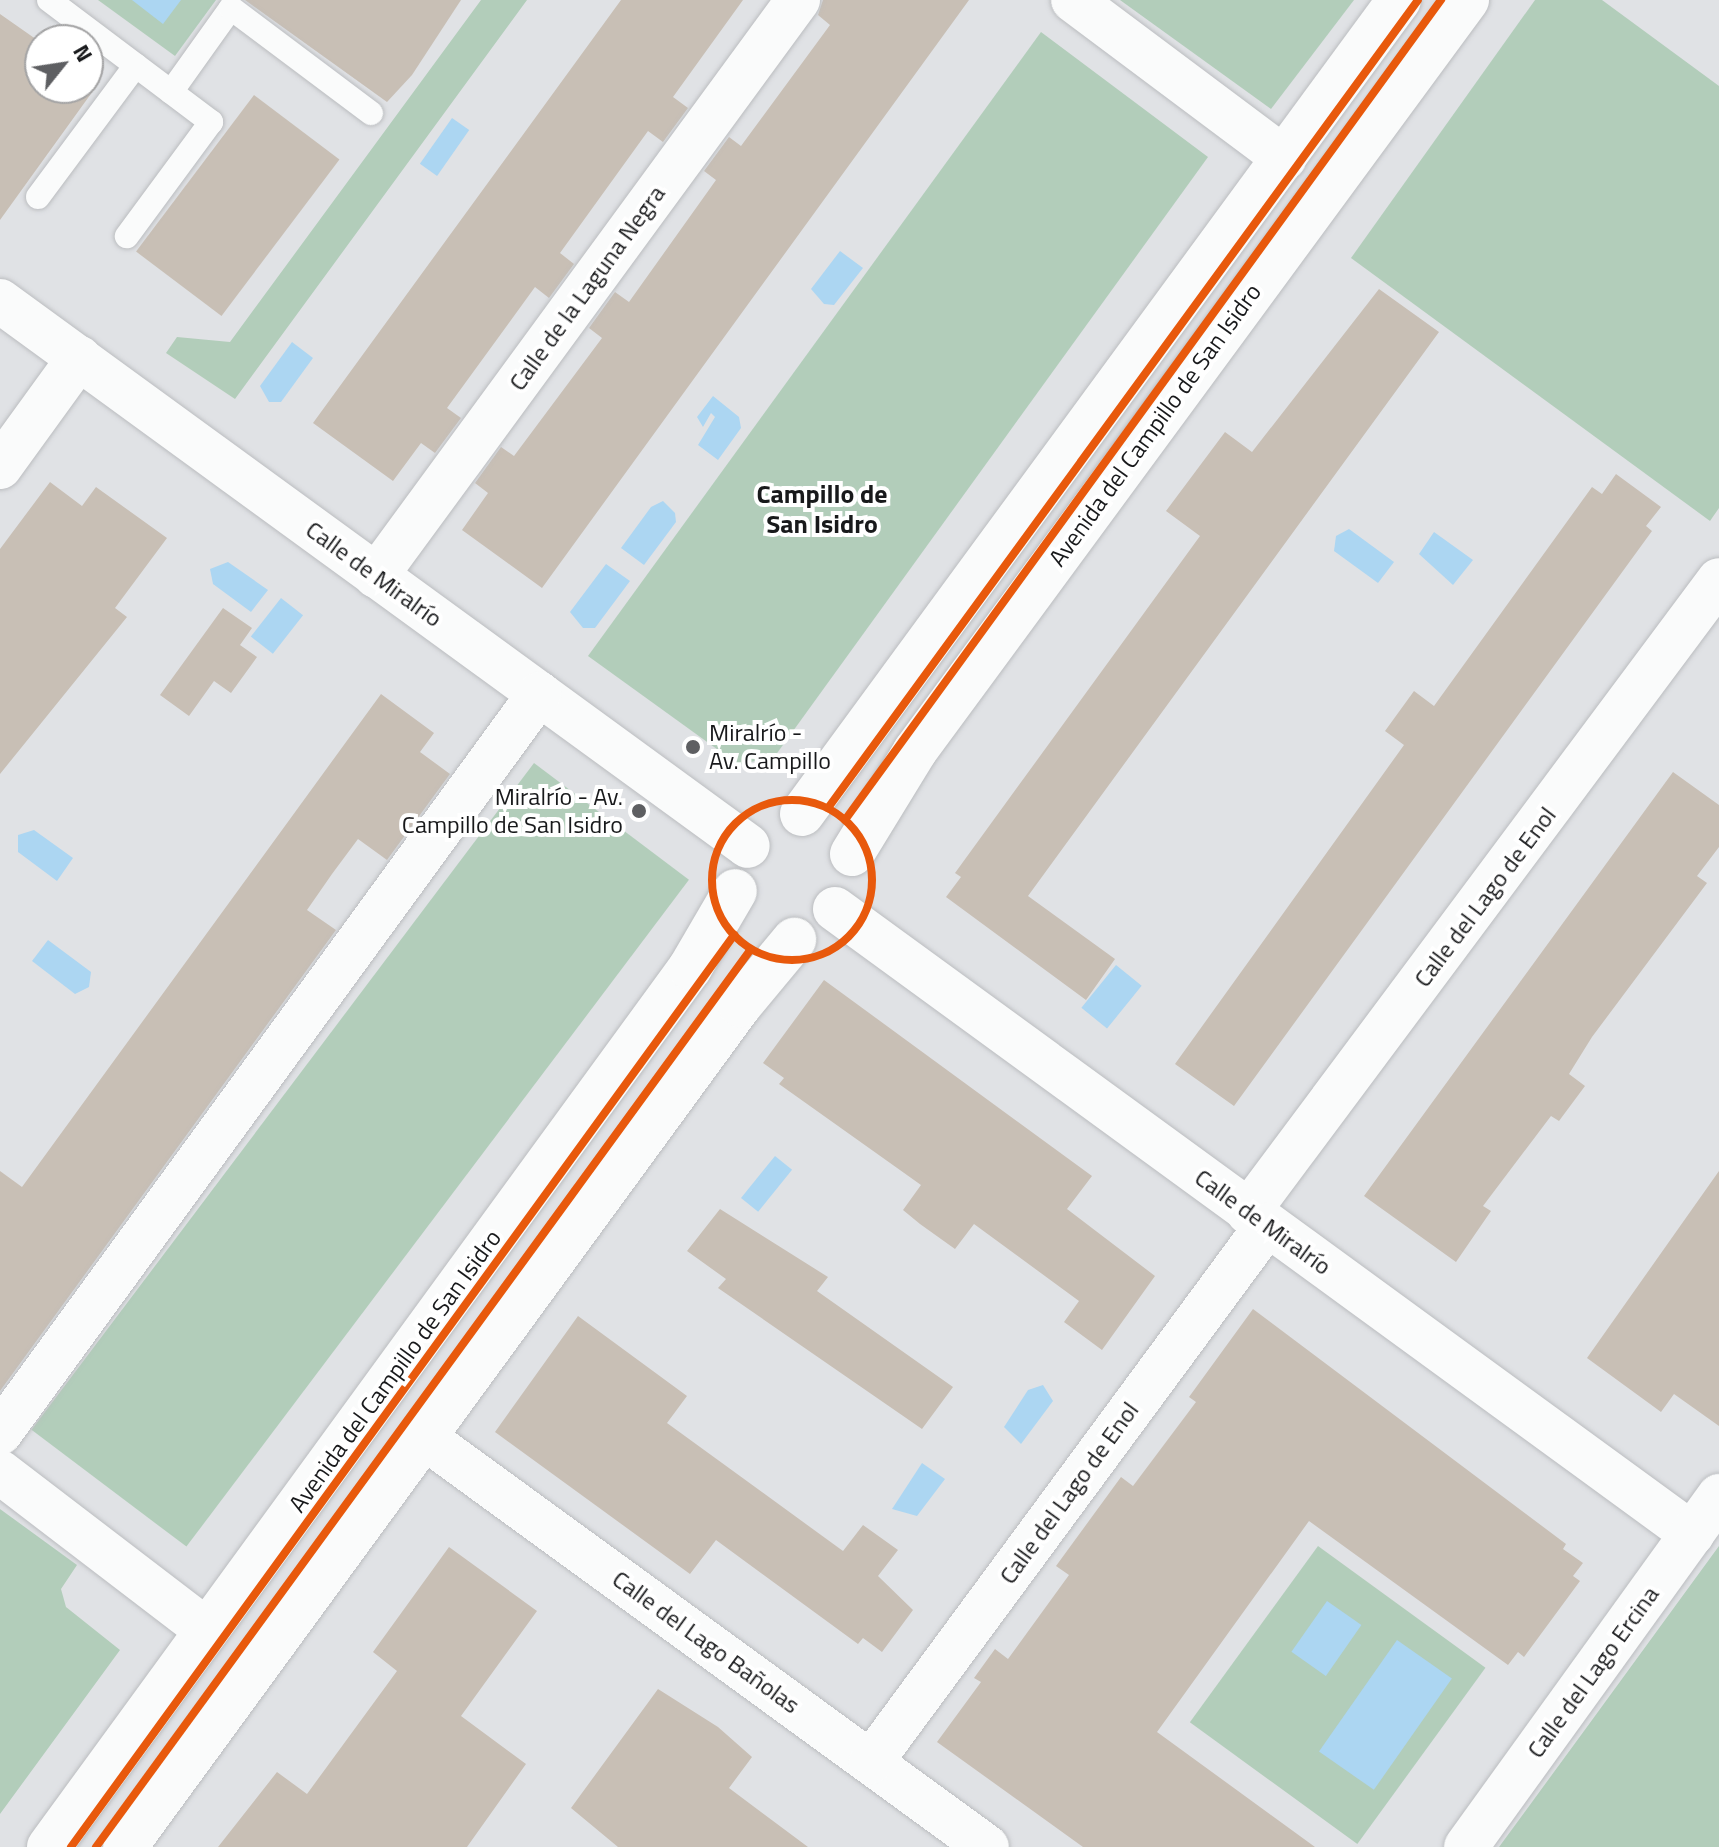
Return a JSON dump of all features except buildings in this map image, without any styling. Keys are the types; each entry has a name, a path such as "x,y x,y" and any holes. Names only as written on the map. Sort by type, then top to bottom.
{"street":[{"name":"Calle de la Laguna Negra","path":"376,576 798,0"},
{"path":"1073,0 1284,158"},
{"path":"802,814 1399,0"},
{"name":"Avenida del Campillo de San Isidro","path":"852,854 915,751 1467,0"},
{"name":"Calle de Miralrío","path":"0,301 748,846"},
{"path":"0,467 79,358"},
{"name":"Calle del Lago de Enol","path":"871,1762 1719,580"},
{"path":"0,1433 539,694"},
{"path":"125,1847 740,1005 794,940 835,909 848,888 852,854 841,830 822,816 802,814 760,832 735,868 735,891 754,929 772,939 794,940"},
{"name":"Avenida del Campillo de San Isidro","path":"49,1847 690,968 735,891"},
{"name":"Calle de Miralrío","path":"835,909 1692,1534"},
{"name":"Calle del Lago Bañolas","path":"425,1438 987,1847"},
{"path":"0,1472 207,1630"},
{"name":"Calle del Lago Ercina","path":"1466,1847 1719,1496"}],"lane":[{"path":"49,0 211,122 127,236"},
{"path":"171,92 231,8 371,113"},
{"path":"38,197 136,65"}],"green space":[{"path":"98,0 216,0 175,56"},
{"path":"481,0 527,0 235,399 166,353 177,337 230,342"},
{"path":"1120,0 1354,0 1271,109"},
{"path":"1535,0 1602,0 1719,86 1719,508 1710,521 1351,258"},
{"path":"1041,32 1208,157 775,756 739,765 588,656"},
{"path":"534,763 689,880 186,1547 31,1430"},
{"path":"0,1509 77,1565 61,1589 66,1607 120,1650 0,1814"},
{"path":"1318,1546 1485,1668 1357,1844 1190,1722"},
{"path":"1719,1546 1719,1847 1499,1847 1584,1731"}],"water":[{"path":"132,0 181,0 163,24"},
{"path":"452,118 469,130 437,176 420,164"},
{"path":"840,251 863,268 834,305 824,304 811,289"},
{"path":"292,342 313,358 281,402 269,402 260,386"},
{"path":"713,396 739,417 741,428 718,460 698,445 715,417 711,413 703,427 697,417"},
{"path":"663,501 675,513 676,522 644,565 621,548 651,507"},
{"path":"1349,529 1394,562 1378,583 1334,551 1336,536"},
{"path":"1434,532 1473,560 1453,585 1419,554"},
{"path":"228,562 268,590 251,612 213,584 210,569"},
{"path":"606,564 630,581 595,628 583,628 570,612"},
{"path":"281,598 303,615 273,654 251,637"},
{"path":"34,830 73,858 57,881 18,852 18,835"},
{"path":"48,940 91,972 89,987 75,994 32,961"},
{"path":"1116,965 1142,986 1107,1029 1081,1008"},
{"path":"775,1156 792,1170 758,1212 741,1198"},
{"path":"1043,1385 1053,1401 1021,1444 1004,1427 1028,1390"},
{"path":"922,1463 945,1479 917,1516 892,1509"},
{"path":"1327,1601 1361,1625 1326,1676 1291,1652"},
{"path":"1397,1640 1452,1678 1374,1790 1319,1751"}],"cycle path":[{"path":"828,808 1418,0"},
{"path":"845,820 1441,0"},
{"path":"792,800 823,806 849,823 866,849 872,880 866,911 849,937 823,954 792,960 761,954 735,937 718,911 712,880 718,849 735,823 761,806 792,800"},
{"path":"71,1847 734,935"},
{"path":"96,1847 751,949"}],"place":[{"name":"Miralrío - Av. Campillo","path":"693,747"},
{"name":"Miralrío - Av. Campillo de San Isidro","path":"639,811"}],"district":[{"name":"Campillo de San Isidro","path":"822,509"}]}
